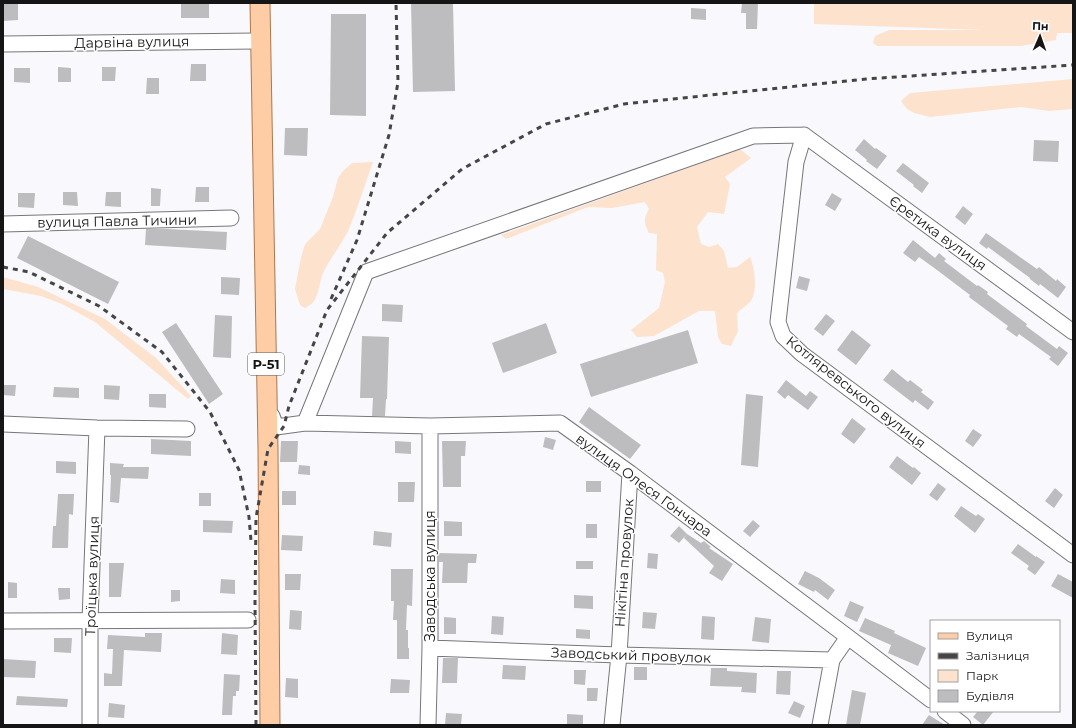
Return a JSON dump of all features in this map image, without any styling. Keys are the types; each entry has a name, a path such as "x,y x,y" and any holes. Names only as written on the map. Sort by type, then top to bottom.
{"main road":[{"name":"Р-51","path":"260,3 268,456 270,725"}],"street":[{"name":"Дарвіна вулиця","path":"3,44 261,41"},
{"name":"Єретика вулиця","path":"804,135 1073,332"},
{"path":"305,424 366,272 753,136 804,135"},
{"name":"Котляревського вулиця","path":"804,135 796,162 778,322 783,336 802,354 1073,555"},
{"name":"вулиця Павла Тичини","path":"3,224 231,218"},
{"name":"вулиця Олеся Гончара","path":"272,416 276,427 305,424 430,426 560,423 630,473 930,699"},
{"path":"3,424 97,428 187,429"},
{"name":"Заводська вулиця","path":"428,725 430,648 430,426"},
{"name":"Троїцька вулиця","path":"90,725 90,621 97,428"},
{"name":"Нікітіна провулок","path":"612,725 619,655 630,473"},
{"path":"3,620 248,620"},
{"path":"820,725 832,660 848,637"},
{"name":"Заводський провулок","path":"430,648 619,655 832,660"},
{"path":"946,712 963,725"}],"green space":[{"path":"814,3 1073,3 1073,33 1057,33 1056,40 1021,46 877,46 873,43 875,36 889,30 984,30 814,24"},
{"path":"1073,79 1073,109 1049,111 1021,107 930,117 914,113 907,109 901,101 910,93"},
{"path":"740,149 751,158 725,177 730,184 724,214 708,212 697,227 701,244 709,247 718,244 724,251 728,268 737,267 750,257 752,262 755,280 753,298 737,313 738,331 731,346 722,344 718,337 715,311 699,311 654,336 637,337 631,330 659,308 665,282 663,273 656,270 657,234 649,233 646,226 645,218 649,209 645,202 612,208 588,207 506,239 501,235"},
{"path":"373,162 349,229 324,271 314,301 305,308 301,306 295,289 304,247 320,229 333,197 338,178 343,171 352,163"},
{"path":"3,277 38,287 105,319 156,358 191,396 188,399 95,322 62,304 41,296 3,289"}],"building":[{"path":"3,3 18,3 18,20 3,21"},
{"path":"181,3 209,3 209,18 181,18"},
{"path":"411,3 453,3 455,91 413,92"},
{"path":"742,3 758,3 757,29 746,29 746,13 741,13"},
{"path":"691,8 706,9 706,20 691,19"},
{"path":"331,14 366,14 366,116 330,115"},
{"path":"191,64 206,64 206,81 190,81"},
{"path":"58,67 71,68 71,82 58,82"},
{"path":"102,67 116,67 115,81 102,81"},
{"path":"14,68 30,68 30,83 14,82"},
{"path":"147,78 159,78 159,94 146,94"},
{"path":"285,128 308,128 307,156 284,155"},
{"path":"864,139 875,149 876,148 887,156 877,169 855,150"},
{"path":"1034,140 1059,141 1058,162 1033,161"},
{"path":"903,163 929,183 922,193 896,171"},
{"path":"196,187 209,187 209,202 195,202"},
{"path":"151,188 161,189 160,206 151,206"},
{"path":"63,192 77,192 78,206 63,205"},
{"path":"106,192 121,192 121,207 105,206"},
{"path":"18,193 35,193 34,208 18,207"},
{"path":"832,193 842,199 835,211 825,205"},
{"path":"963,206 973,214 965,225 955,217"},
{"path":"146,229 227,232 226,250 145,245"},
{"path":"986,233 1037,269 1039,267 1056,281 1057,279 1066,287 1058,298 1040,284 1039,286 988,247 987,249 979,243"},
{"path":"28,236 119,282 108,304 17,258"},
{"path":"913,240 935,258 939,253 946,259 944,261 977,286 978,285 988,292 987,294 1027,324 1026,326 1057,349 1059,346 1068,353 1058,366 1049,359 1051,357 1019,334 1017,337 1006,329 1008,326 969,297 970,295 937,270 919,257 915,262 903,253"},
{"path":"799,276 810,279 807,291 796,288"},
{"path":"221,277 240,278 239,295 221,294"},
{"path":"382,304 403,305 402,322 382,321"},
{"path":"826,314 835,321 823,336 814,329"},
{"path":"215,315 232,316 231,358 213,357"},
{"path":"176,323 223,394 209,404 162,332"},
{"path":"546,323 557,353 503,373 492,343"},
{"path":"688,330 698,363 591,397 580,364"},
{"path":"852,330 871,345 856,365 837,350"},
{"path":"362,336 389,337 385,416 372,416 373,398 360,398"},
{"path":"892,369 908,382 910,380 923,390 921,392 934,402 928,410 915,400 913,403 883,380"},
{"path":"786,380 806,396 810,391 818,397 808,410 788,395 785,399 777,392"},
{"path":"3,385 16,385 15,396 3,395"},
{"path":"104,385 120,386 119,400 104,399"},
{"path":"54,387 79,388 79,398 53,397"},
{"path":"149,394 166,394 166,408 149,407"},
{"path":"746,394 763,396 758,467 741,465"},
{"path":"589,407 641,445 630,459 579,422"},
{"path":"852,418 866,429 854,444 841,434"},
{"path":"973,429 982,435 973,447 965,441"},
{"path":"545,437 556,440 553,450 543,447"},
{"path":"151,439 191,441 191,456 151,454"},
{"path":"281,441 298,441 297,462 280,462"},
{"path":"395,441 411,442 411,454 395,453"},
{"path":"442,441 466,441 465,456 461,456 461,487 443,487"},
{"path":"897,456 921,473 912,485 889,467"},
{"path":"56,461 76,462 76,474 56,473"},
{"path":"110,463 124,464 123,467 149,467 148,479 121,478 119,503 110,502"},
{"path":"299,465 310,466 310,475 298,474"},
{"path":"586,481 601,481 601,492 586,492"},
{"path":"398,482 415,482 414,502 398,502"},
{"path":"938,483 946,489 937,501 929,495"},
{"path":"1055,488 1063,495 1054,508 1045,501"},
{"path":"282,491 296,491 296,505 282,505"},
{"path":"199,493 211,493 211,506 199,506"},
{"path":"58,494 74,494 73,515 69,514 68,548 52,548 53,526 56,526"},
{"path":"961,506 976,516 978,514 985,519 975,533 954,516"},
{"path":"203,520 233,521 232,533 203,532"},
{"path":"753,520 760,526 750,537 743,531"},
{"path":"444,521 462,522 462,536 444,536"},
{"path":"586,524 597,524 597,538 586,538"},
{"path":"679,526 687,534 679,543 670,536"},
{"path":"374,531 392,533 391,547 373,545"},
{"path":"687,534 701,543 704,541 711,547 709,548 733,564 722,581 709,573 714,566 684,538"},
{"path":"282,535 303,536 302,551 281,550"},
{"path":"1018,544 1045,562 1035,575 1027,569 1029,566 1011,553"},
{"path":"439,553 477,554 476,563 468,563 467,583 442,583 443,562 439,562"},
{"path":"648,553 658,554 657,569 647,568"},
{"path":"576,561 593,561 593,569 576,569"},
{"path":"109,563 124,563 121,597 109,597"},
{"path":"391,569 413,569 412,606 407,605 406,630 408,630 409,659 397,659 397,620 393,620 394,601 391,601"},
{"path":"805,571 819,578 835,590 828,600 815,590 814,592 798,584"},
{"path":"285,574 301,574 300,590 285,590"},
{"path":"1058,574 1073,582 1073,598 1051,586"},
{"path":"221,579 235,580 235,594 220,593"},
{"path":"8,582 17,583 17,598 8,598"},
{"path":"58,588 70,588 70,599 59,600"},
{"path":"171,590 180,590 180,601 171,602"},
{"path":"574,595 593,596 593,609 574,608"},
{"path":"850,601 864,607 857,622 844,616"},
{"path":"290,610 302,611 301,630 289,629"},
{"path":"643,612 657,613 655,629 642,628"},
{"path":"492,616 504,617 503,635 491,634"},
{"path":"702,616 715,617 714,640 701,639"},
{"path":"444,617 456,618 456,634 444,634"},
{"path":"755,617 771,619 769,643 752,641"},
{"path":"865,618 895,631 894,633 926,648 918,666 888,653 891,645 859,631"},
{"path":"576,629 590,630 590,639 576,638"},
{"path":"145,633 162,633 161,652 124,650 122,686 104,686 104,673 112,674 113,649 107,649 108,635 145,637"},
{"path":"222,633 238,635 237,655 221,654"},
{"path":"54,638 72,638 71,653 54,652"},
{"path":"443,658 458,658 457,683 442,683"},
{"path":"3,659 36,661 35,678 3,677"},
{"path":"503,665 526,666 525,680 502,679"},
{"path":"634,667 647,667 647,680 634,680"},
{"path":"711,668 727,668 727,671 757,673 756,693 741,692 742,687 710,686"},
{"path":"574,670 586,670 585,685 574,684"},
{"path":"777,671 791,671 790,695 776,694"},
{"path":"224,674 240,675 239,691 236,691 236,696 233,696 232,715 222,715"},
{"path":"286,678 298,679 298,698 285,697"},
{"path":"391,679 410,680 409,693 390,693"},
{"path":"587,688 598,688 597,701 587,701"},
{"path":"852,690 866,693 860,725 846,725"},
{"path":"17,696 68,699 67,707 16,705"},
{"path":"794,701 805,706 800,718 788,713"},
{"path":"109,703 125,705 124,718 108,717"},
{"path":"977,712 993,712 983,725 973,717"},
{"path":"446,713 462,714 461,725 445,725"},
{"path":"567,714 583,715 583,725 567,725"},
{"path":"929,715 945,725 922,725"}],"railway":[{"path":"331,299 357,240 389,135 398,82 396,3"},
{"path":"256,725 256,518 268,449 284,426 289,406 327,310 387,233 462,169 546,124 624,104 866,79 1073,65"},
{"path":"3,267 29,272 99,306 162,352 210,412 239,470 249,517 251,541"}]}
